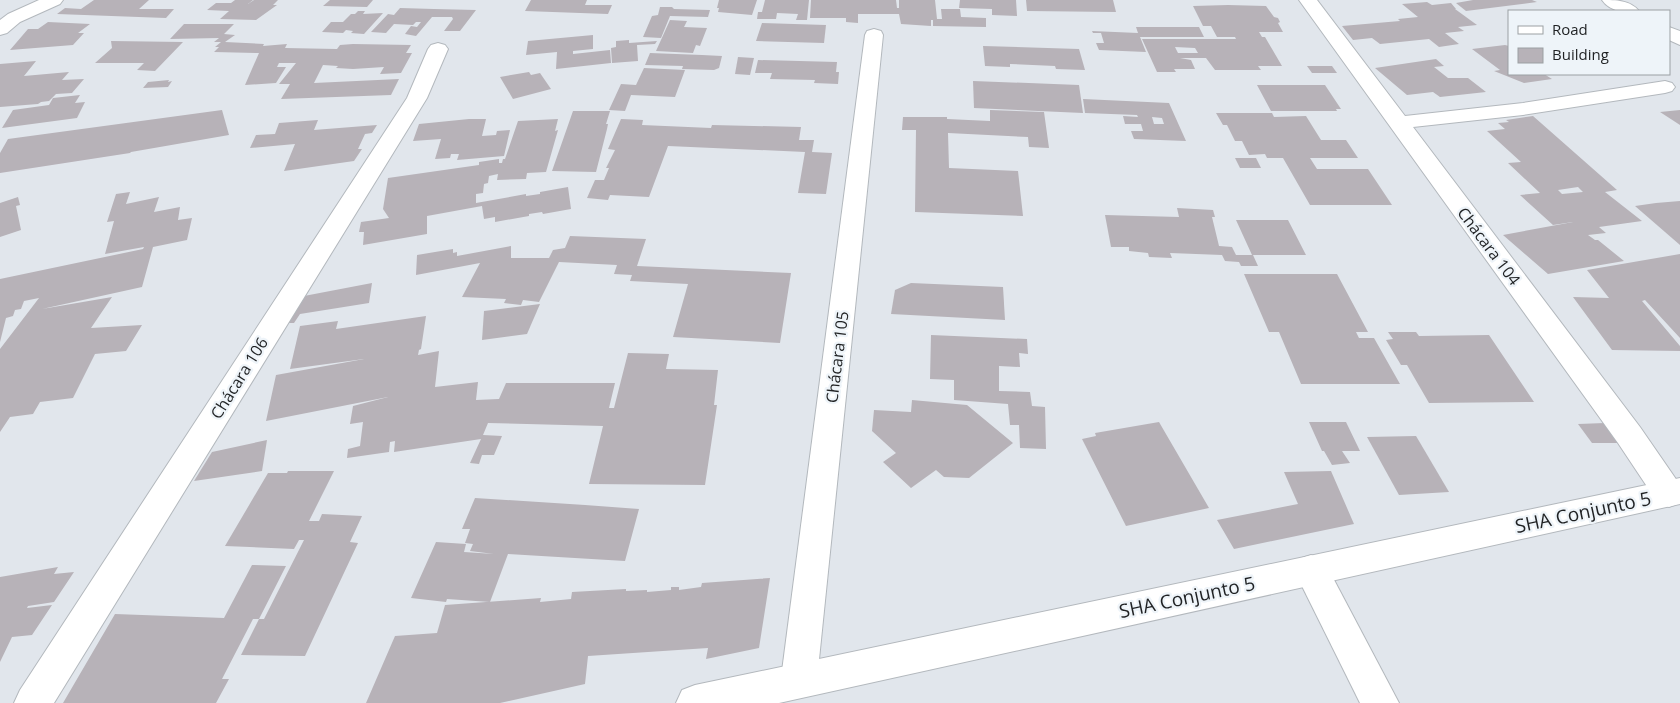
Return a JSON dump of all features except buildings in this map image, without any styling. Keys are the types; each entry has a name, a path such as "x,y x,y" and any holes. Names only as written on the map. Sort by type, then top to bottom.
{"street":[{"path":"0,29 14,18 54,0"},
{"name":"Chácara 104","path":"1308,0 1629,435 1675,492"},
{"path":"1611,0 1628,10"},
{"name":"Chácara 105","path":"798,679 874,35"},
{"name":"Chácara 106","path":"33,703 417,98 438,49"},
{"path":"1397,123 1523,109 1665,87"},
{"name":"SHA Conjunto 5","path":"695,703 798,679 1675,492"},
{"path":"1310,570 1380,703"}]}
